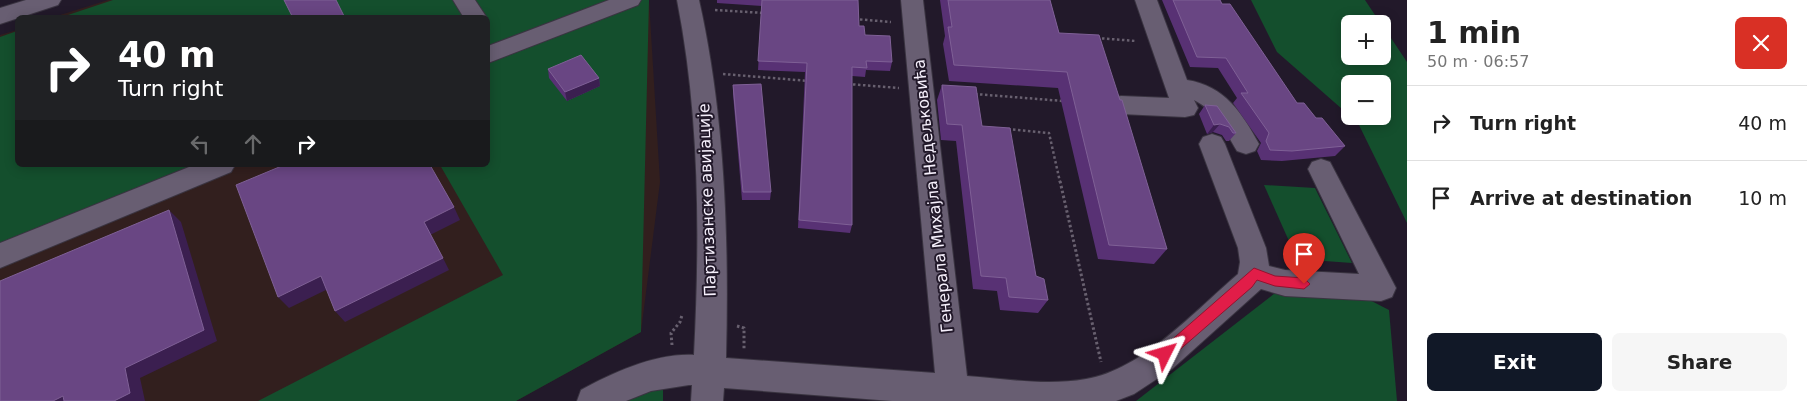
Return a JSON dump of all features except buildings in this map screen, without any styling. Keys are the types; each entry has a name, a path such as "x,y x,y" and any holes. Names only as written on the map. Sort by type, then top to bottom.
{"street":[{"path":"0,16 50,0"},
{"path":"464,0 474,15"},
{"path":"491,46 630,0"},
{"name":"Партизанске авијације","path":"688,0 700,70 709,166 712,311 708,386"},
{"path":"1146,0 1181,98"},
{"name":"Генерала Михајла Недељковића","path":"913,12 921,90 942,394"},
{"path":"1121,105 1181,98 1196,89 1219,102 1246,144"},
{"path":"593,401 642,378 674,371 708,386 1053,398 1086,395 1107,390 1134,378 1151,366 1248,283 1254,274 1256,264 1252,248 1212,144"},
{"path":"0,256 217,167"},
{"path":"1254,274 1285,282 1381,288 1321,169"}],"path":[{"path":"715,10 765,13"},
{"path":"855,19 913,12"},
{"path":"1092,38 1162,43"},
{"path":"700,70 727,75 814,82"},
{"path":"843,84 921,90"},
{"path":"969,93 1064,101"},
{"path":"1001,129 1049,133 1107,390"},
{"path":"674,371 672,333 680,322 683,312"}],"shaded area":[{"path":"108,0 649,0 660,182 641,332 516,401 0,401 0,35 15,31 15,167 490,167 490,15 60,15"}],"green space":[{"path":"113,0 649,0 641,332 516,401 258,401 503,275 441,167 490,167 490,15 68,15"},
{"path":"1251,0 1365,0 1375,15 1341,15 1341,65 1391,65 1391,38 1407,62 1407,223 1359,125 1391,125 1391,75 1341,75 1341,108 1277,52"},
{"path":"15,32 15,167 205,167 0,252 0,37"},
{"path":"1264,185 1315,188 1352,263 1297,259"},
{"path":"1279,290 1352,291 1389,310 1397,401 1136,401"},
{"path":"663,387 663,401 623,401 635,394"}],"route":[{"path":"1165,354 1248,283 1254,274 1275,281 1304,284"}]}
